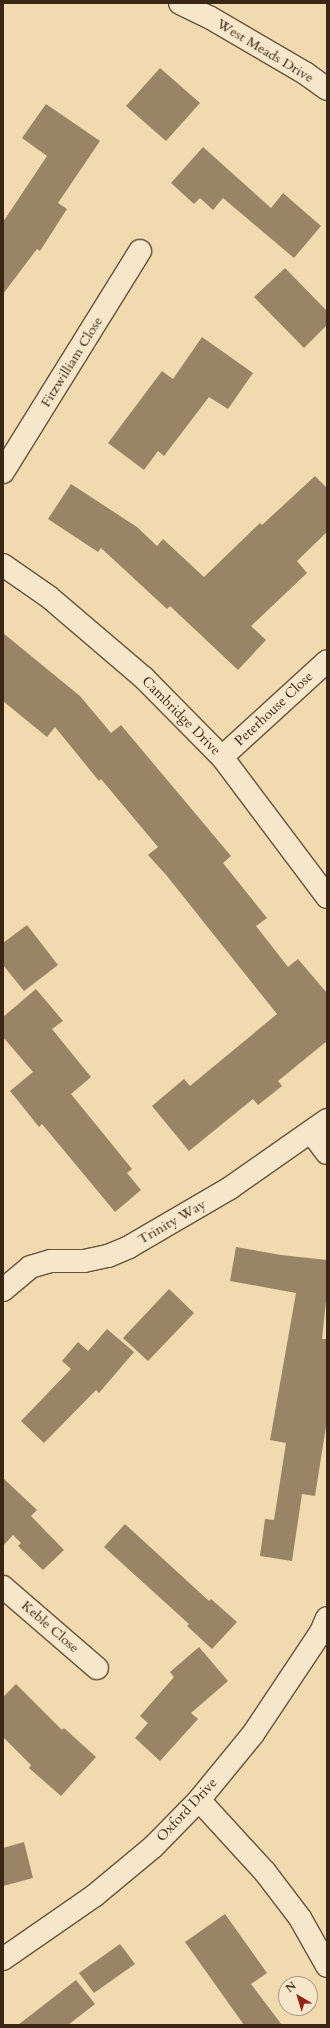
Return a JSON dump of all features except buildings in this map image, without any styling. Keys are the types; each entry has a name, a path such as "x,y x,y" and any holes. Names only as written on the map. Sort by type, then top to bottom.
{"street":[{"name":"West Meads Drive","path":"180,3 209,17 291,65 327,89"},
{"name":"Fitzwilliam Close","path":"3,472 140,251"},
{"name":"Cambridge Drive","path":"3,565 49,597 144,678 222,757 327,897"},
{"name":"Peterhouse Close","path":"222,757 327,661"},
{"path":"319,1126 327,1153"},
{"name":"Trinity Way","path":"4,1287 30,1267 51,1261 84,1261 108,1256 130,1247 230,1188 319,1126"},
{"name":"Keble Close","path":"3,1587 97,1668"},
{"name":"Oxford Drive","path":"3,1959 94,1896 153,1846 199,1800 253,1734 321,1632 327,1618"},
{"path":"199,1800 265,1872 300,1918 327,1966"}]}
